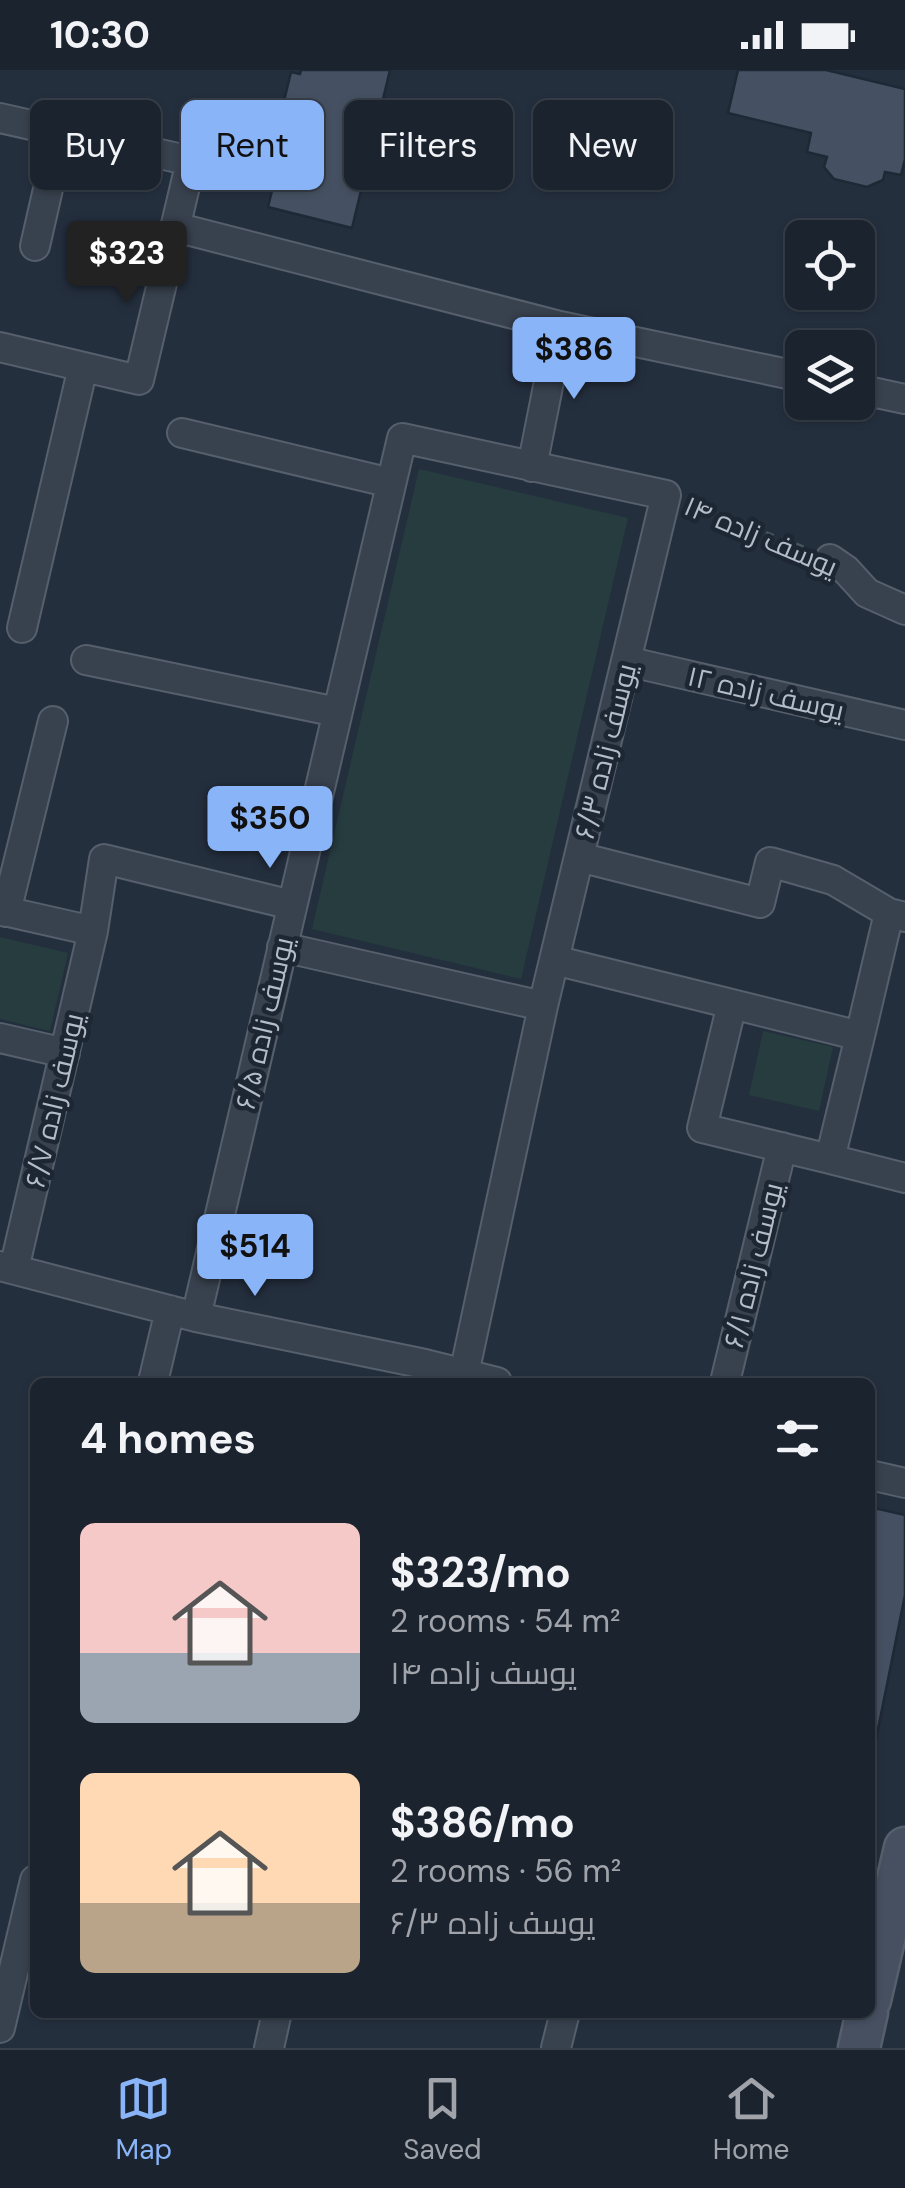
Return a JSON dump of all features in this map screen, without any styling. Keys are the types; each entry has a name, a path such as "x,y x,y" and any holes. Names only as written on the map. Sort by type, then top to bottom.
{"street":[{"path":"0,118 30,125"},
{"path":"0,347 139,380 191,161 161,154"},
{"path":"35,246 48,190"},
{"path":"176,228 560,326 785,374"},
{"path":"560,326 532,467 666,496"},
{"path":"22,628 83,367"},
{"path":"875,393 905,399"},
{"path":"182,433 391,484"},
{"name":"یوسف زاده ۶/۵","path":"155,1378 183,1313 282,947 402,438 532,467"},
{"name":"یوسف زاده ۶/۳","path":"464,1374 543,1006 666,496"},
{"name":"یوسف زاده ۱۴","path":"830,559 867,593 905,610"},
{"path":"86,660 338,712"},
{"name":"یوسف زاده ۱۲","path":"626,661 905,725"},
{"path":"52,721 3,911 93,931"},
{"path":"579,857 760,903 770,862 832,880 897,916 860,1036 830,1159"},
{"name":"یوسف زاده ۶/۷","path":"7,1268 65,1053 93,931 104,859 292,904"},
{"path":"282,947 543,1006"},
{"path":"554,960 860,1036"},
{"path":"732,1004 702,1128 905,1178"},
{"path":"0,1038 65,1053"},
{"name":"یوسف زاده ۶/۱","path":"725,1378 782,1147"},
{"path":"7,1268 423,1374 480,1378"},
{"path":"875,1476 905,1484"},
{"path":"875,1955 880,1910 905,1848"},
{"path":"0,2028 30,1901"},
{"path":"269,2048 276,2018"},
{"path":"556,2048 564,2018"},
{"path":"859,2048 866,2018"}],"path":[{"name":"یوسف زاده ۱۴","path":"666,496 830,559"}],"green space":[{"path":"419,469 628,518 521,979 312,929"},
{"path":"0,937 68,953 50,1031 0,1019"},
{"path":"763,1031 833,1047 819,1111 749,1095"}],"building":[{"path":"301,70 390,70 383,100 344,100 344,190 361,190 352,228 268,207 272,190 324,190 324,100 284,100 291,72 300,74"},
{"path":"738,70 826,70 905,89 905,159 901,175 885,172 883,180 867,187 834,179 824,167 827,157 807,152 811,133 728,113"},
{"path":"875,1508 905,1515 905,1595 875,1744"}]}
